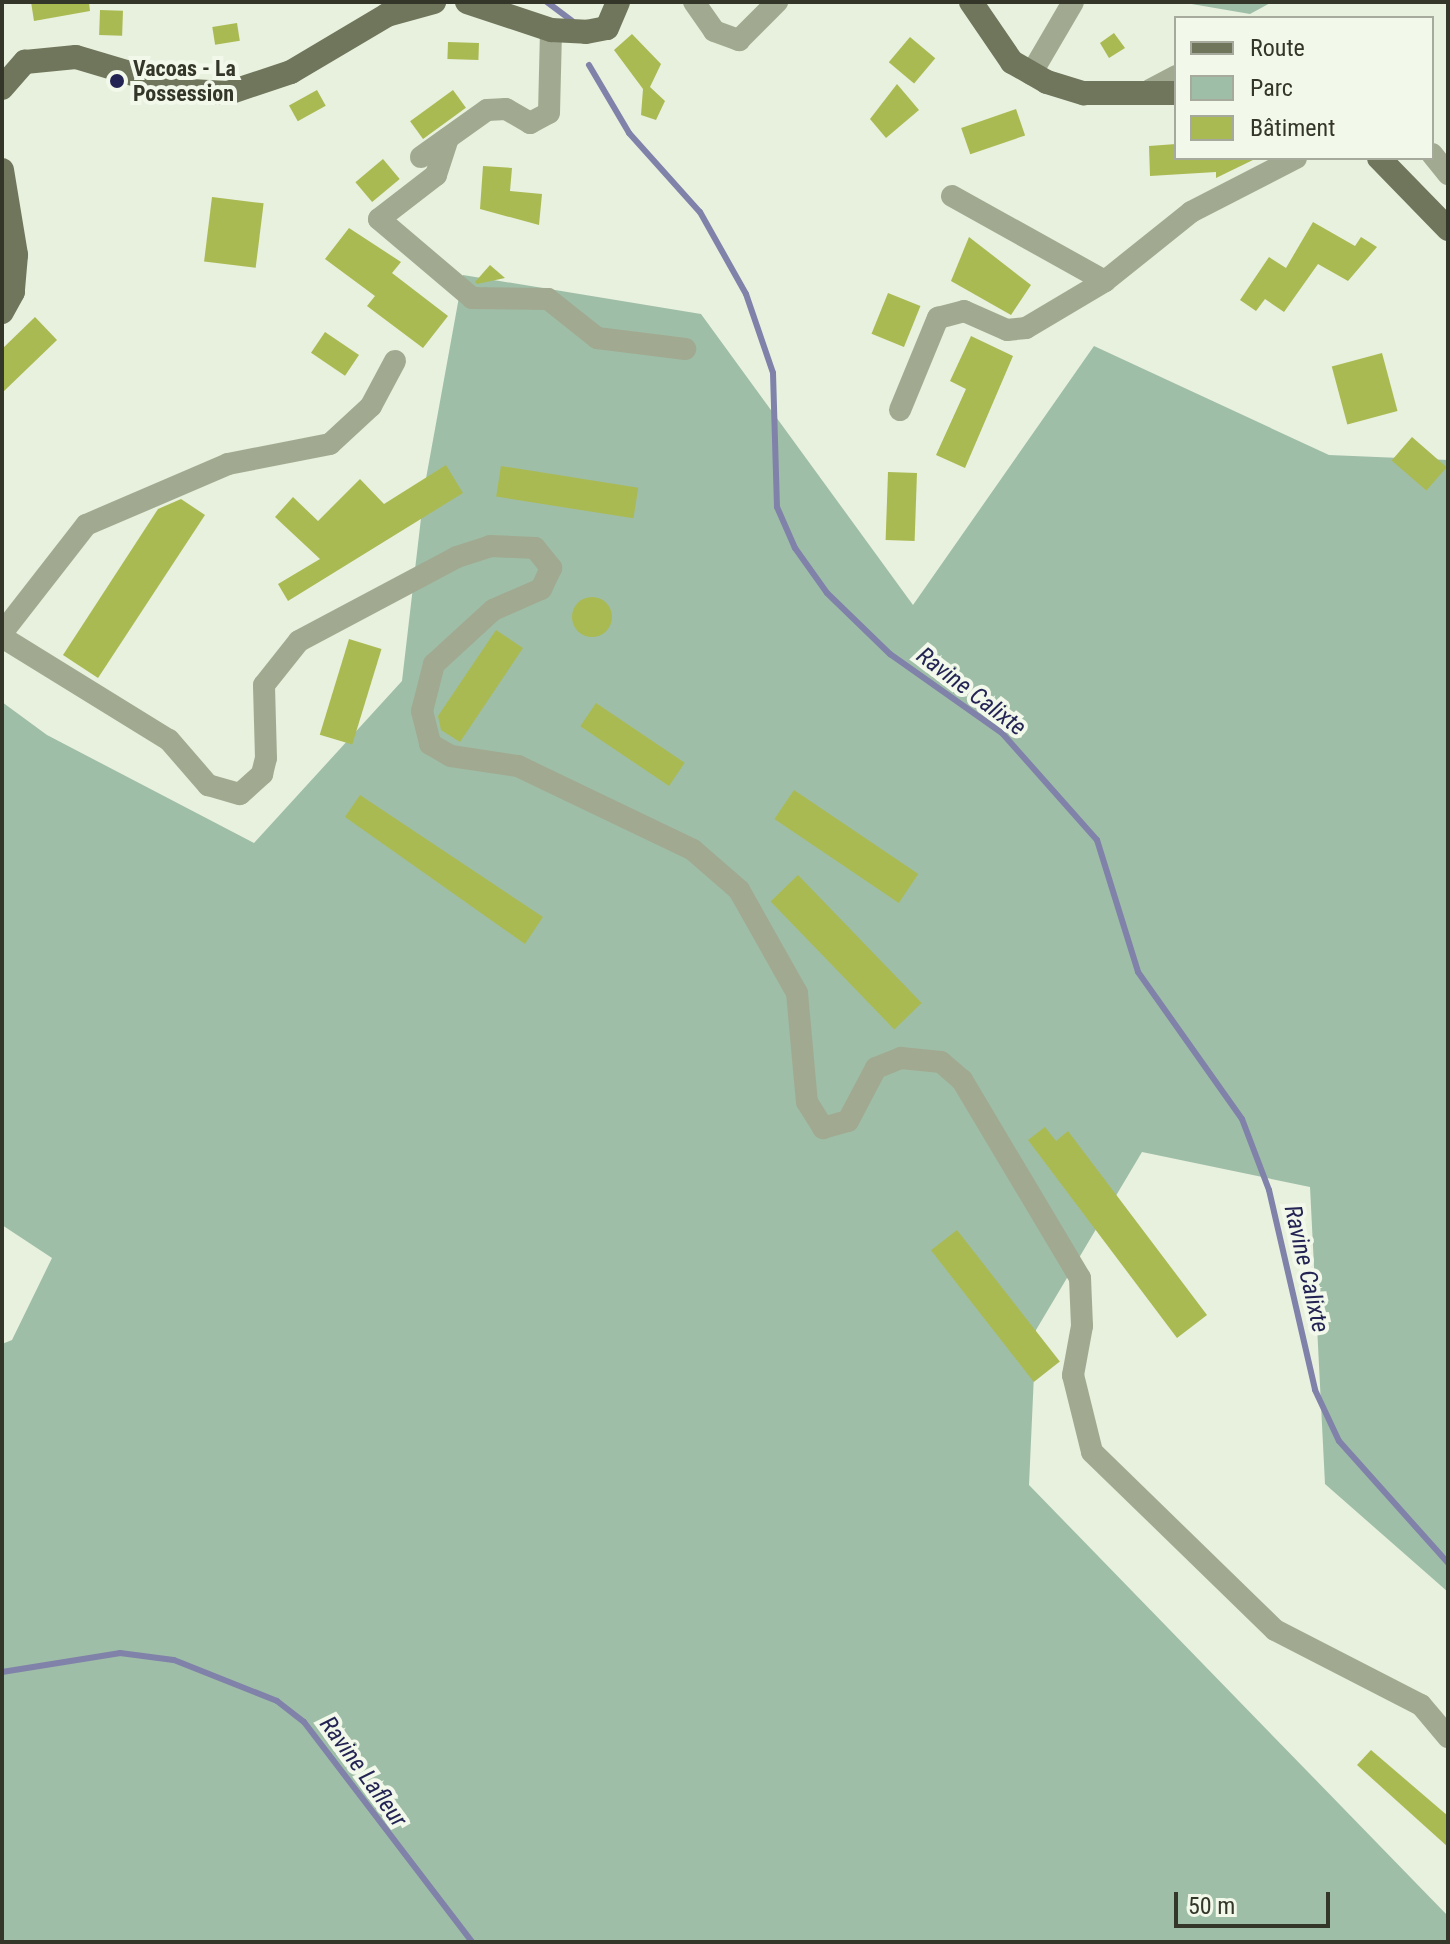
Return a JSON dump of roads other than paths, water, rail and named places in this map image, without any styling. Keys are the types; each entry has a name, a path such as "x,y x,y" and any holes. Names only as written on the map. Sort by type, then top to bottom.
{"main road":[{"path":"2,88 25,62 76,57 190,91 228,93 291,72 387,15 434,2"},
{"path":"467,2 551,30 607,28 618,2"},
{"path":"971,2 987,34 1031,74 1084,93 1150,90 1174,93"},
{"path":"1381,160 1448,229"},
{"path":"2,170 16,255 13,292 2,312"}],"street":[{"path":"694,2 714,31 739,40 777,2"},
{"path":"1031,74 1073,2"},
{"path":"421,157 496,108 530,123 549,113 551,30"},
{"path":"1150,90 1174,77"},
{"path":"448,138 436,175 379,219 472,298 548,299 597,338 685,349"},
{"path":"1434,156 1448,174"},
{"path":"900,410 938,318 964,311 1016,330 1105,281 1191,212 1292,160"},
{"path":"952,196 1105,281"},
{"path":"395,361 371,406 330,444 228,464 86,525 2,635 169,740 208,785 240,794 257,781 266,758 264,685 299,641 457,557 490,546 535,548 551,568 541,589 493,610 434,664 422,711 430,744 440,753 518,766 693,850 739,890 797,993 807,1102 823,1128 848,1121 876,1068 901,1058 941,1062 962,1080 1080,1278 1082,1326 1073,1375 1092,1452 1275,1630 1421,1705 1448,1737"}],"waterway":[{"name":"Ravine Calixte","path":"547,2 572,21"},
{"name":"Ravine Calixte","path":"589,65 629,133 700,212 746,294 773,373 777,507 795,548 827,593 890,654 1002,733 1097,840 1138,972 1242,1119 1269,1190 1315,1390 1339,1441 1448,1563"},
{"name":"Ravine Lafleur","path":"2,1672 120,1653 174,1660 277,1701 304,1722 472,1942"}],"place":[{"name":"Vacoas - La Possession","path":"117,81"}]}
